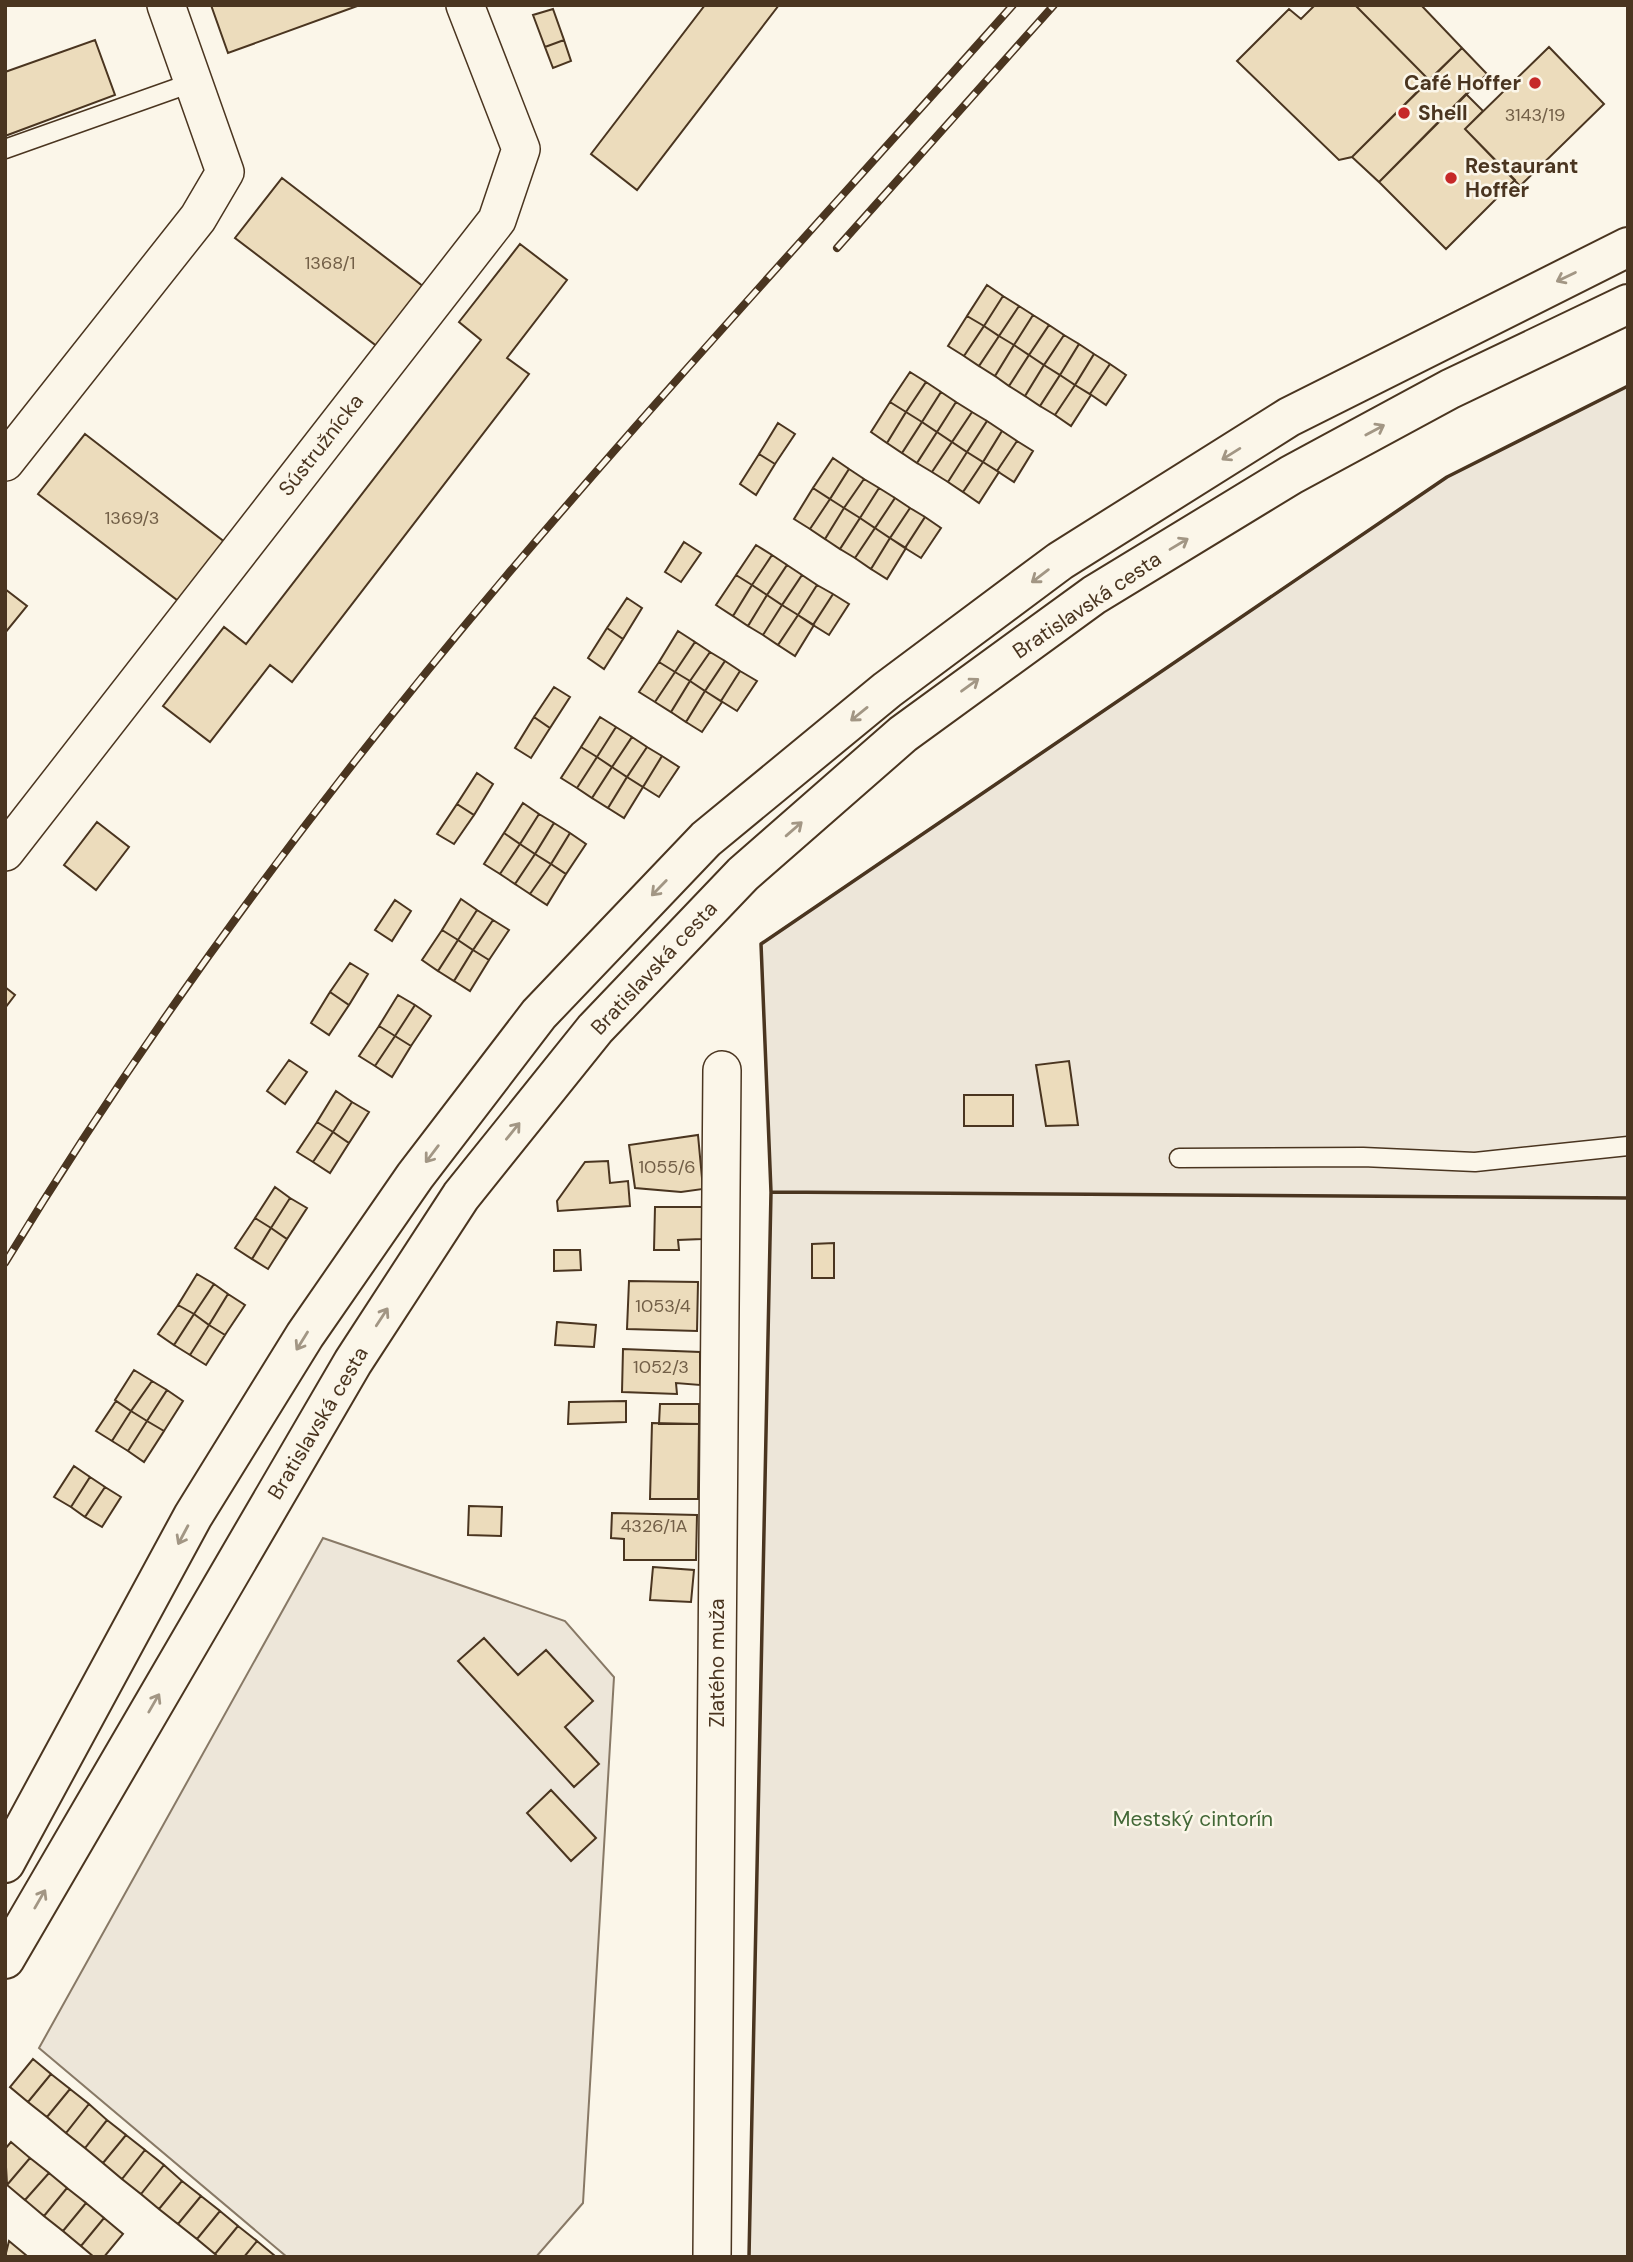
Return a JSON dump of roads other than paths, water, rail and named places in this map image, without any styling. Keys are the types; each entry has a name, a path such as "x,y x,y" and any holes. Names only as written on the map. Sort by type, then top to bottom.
{"main road":[{"path":"5,1863 193,1516 305,1335 415,1176 539,1014 706,839 887,690 1060,561 1289,417 1628,247"},
{"name":"Bratislavská cesta","path":"5,1958 353,1362 461,1196 594,1029 743,874 903,734 1094,596 1291,475 1450,389 1628,304"}],"street":[{"path":"5,462 198,218 225,172 166,5"},
{"name":"Sústružnícka","path":"5,852 497,220 521,149 465,5"},
{"name":"Zlatého muža","path":"712,2257 722,1070"}],"lane":[{"path":"5,149 194,82"},
{"path":"1179,1158 1363,1157 1475,1162 1628,1146"}],"railway":[{"path":"5,1263 61,1173 180,996 372,740 569,503 1013,5"},
{"path":"837,248 1054,5"}],"place":[{"name":"Café Hoffer","path":"1535,83"},
{"name":"Shell","path":"1404,113"},
{"name":"Restaurant Hoffer","path":"1451,178"}],"park label":[{"name":"Mestský cintorín","path":"1193,1819"}]}
